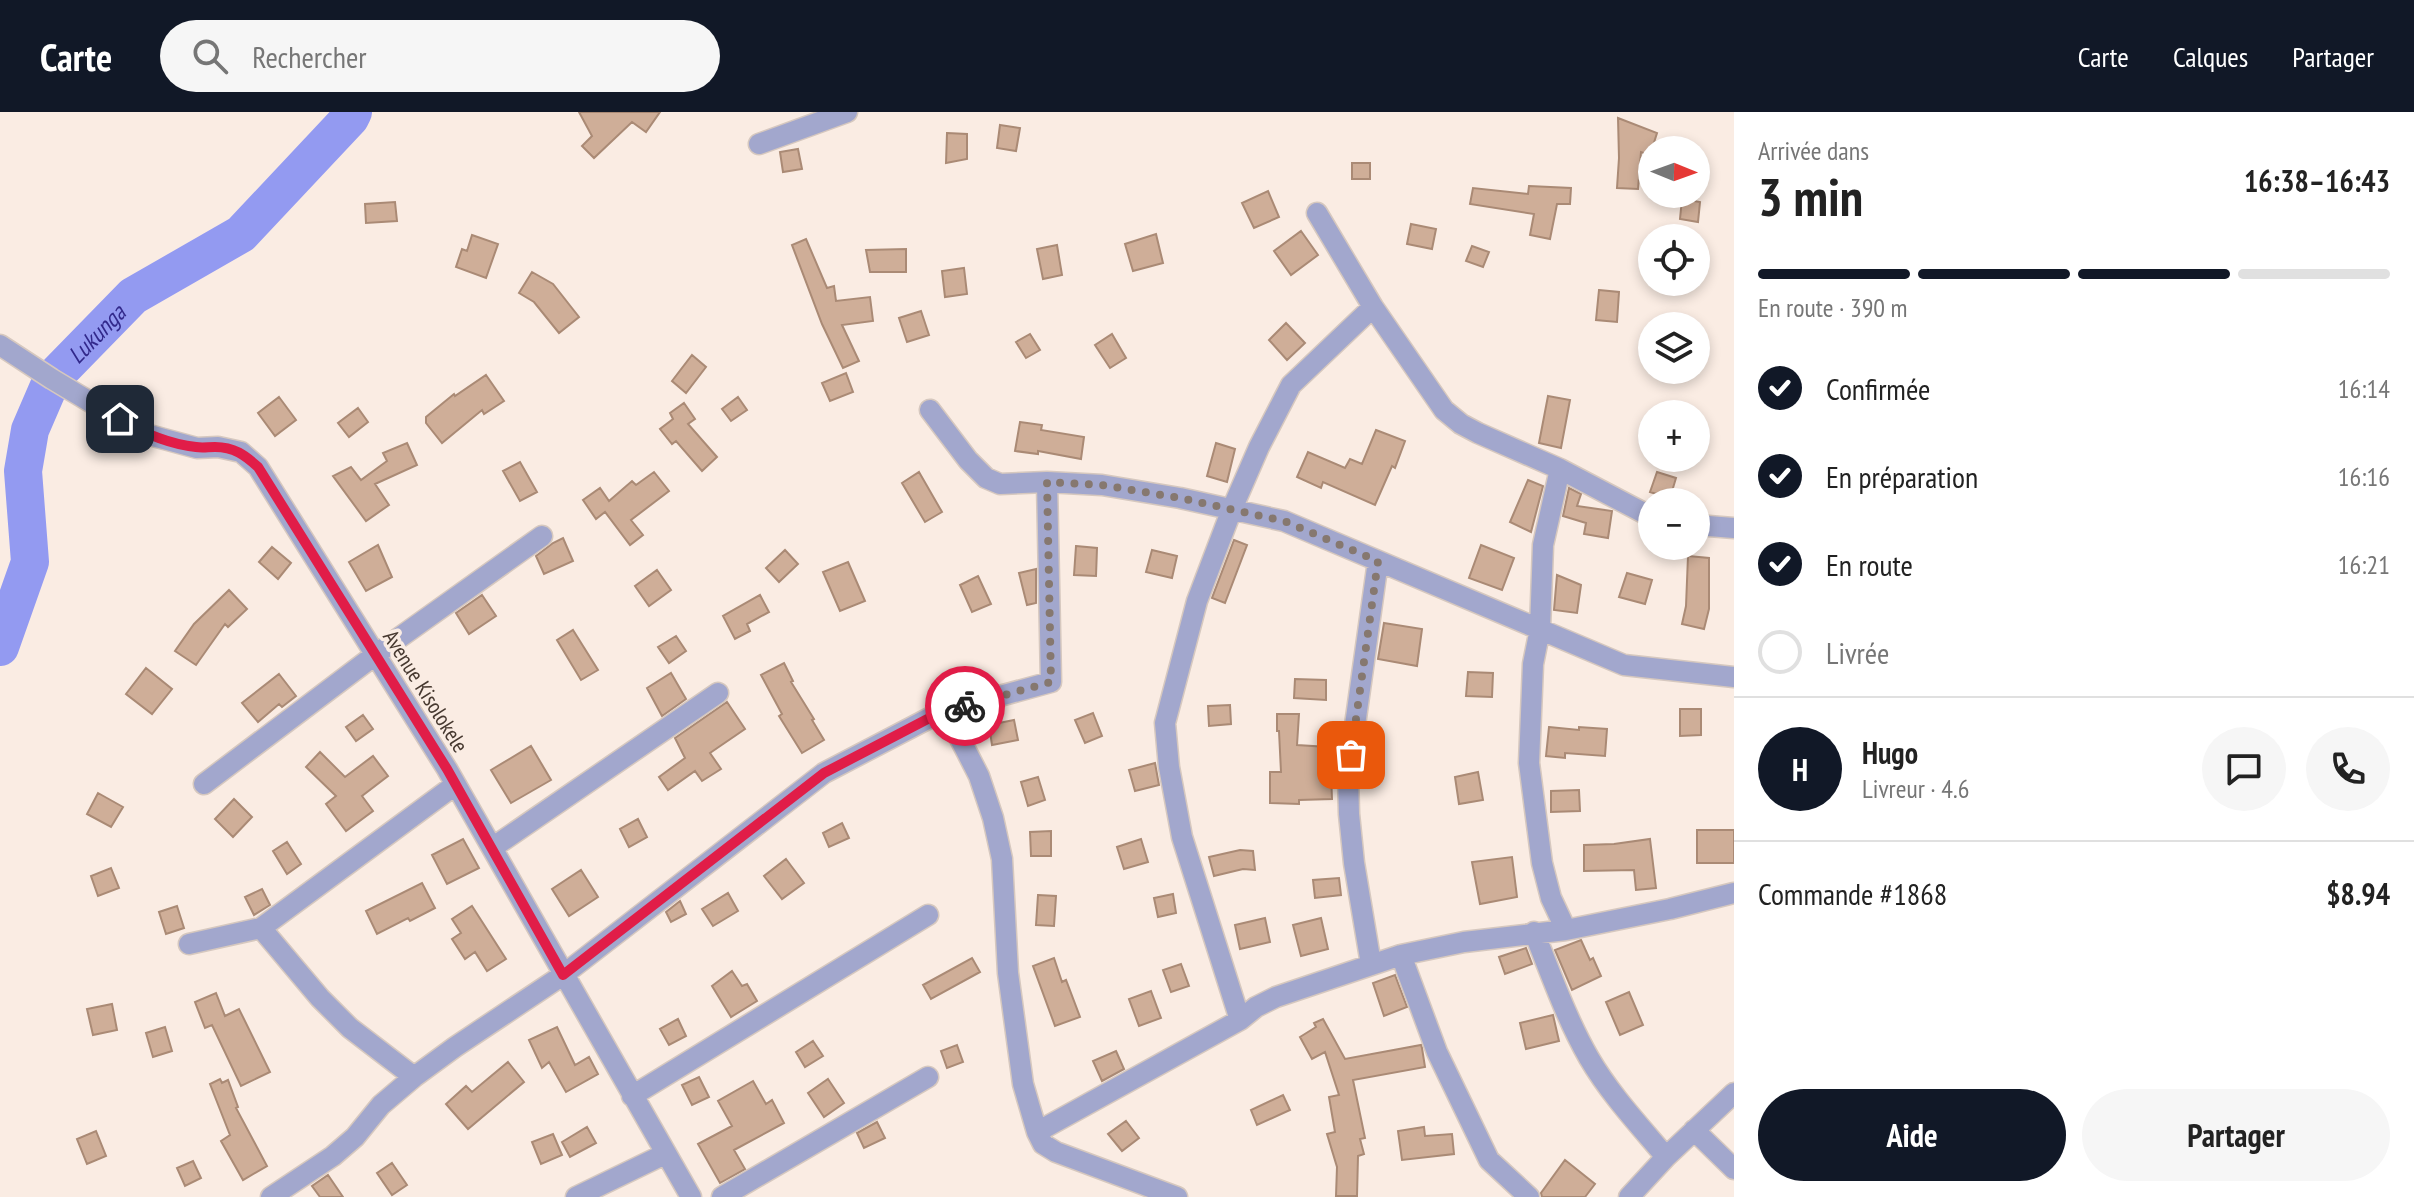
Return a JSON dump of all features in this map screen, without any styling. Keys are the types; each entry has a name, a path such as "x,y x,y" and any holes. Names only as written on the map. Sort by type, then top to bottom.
{"street":[{"path":"759,144 834,114"},
{"path":"1317,213 1373,307 1444,410 1461,424 1560,469 1638,510"},
{"path":"1240,1020 1182,837 1169,767 1165,723 1197,601 1259,447 1291,385 1373,307"},
{"name":"Avenue Kisolokele","path":"0,345 142,433 197,448 218,447 241,452 258,467 455,785 691,1197"},
{"path":"930,410 968,460 986,478 1000,484 1047,482 1102,485 1284,521 1624,665 1734,677"},
{"path":"1560,469 1543,545 1529,763 1542,863 1551,898 1566,930"},
{"path":"271,1197 333,1156 355,1137 381,1105 414,1077 563,975 824,773 941,712 1051,682 1047,482"},
{"path":"1710,526 1734,528"},
{"path":"204,784 375,655 542,536"},
{"path":"1371,964 1354,863 1348,775 1378,561"},
{"path":"492,848 718,693"},
{"path":"941,712 956,731 979,776 993,818 1002,859 1008,973 1023,1084 1037,1132 1043,1144 1056,1152 1177,1197"},
{"path":"189,944 261,928 455,785"},
{"path":"1037,1132 1240,1020 1256,1007 1371,964 1464,942 1566,930 1734,893"},
{"path":"632,1096 928,915"},
{"path":"261,928 320,998 350,1028 414,1077"},
{"path":"1534,932 1589,1058 1618,1101 1666,1157"},
{"path":"1401,955 1437,1052 1489,1160 1529,1197"},
{"path":"722,1197 928,1077"},
{"path":"1629,1197 1734,1093"},
{"path":"1694,1130 1734,1169"},
{"path":"576,1197 665,1154"}],"building":[{"path":"579,112 660,112 646,132 632,122 594,158 582,146 592,136"},
{"path":"1618,118 1657,133 1656,136 1638,136 1638,189 1617,188"},
{"path":"1000,125 1020,128 1016,151 997,148"},
{"path":"947,133 967,134 967,159 946,163"},
{"path":"798,149 802,169 783,172 780,152"},
{"path":"1352,163 1370,163 1370,179 1352,179"},
{"path":"1529,186 1571,188 1570,204 1557,204 1550,239 1530,235 1534,214 1470,204 1473,188 1528,194"},
{"path":"1268,191 1279,217 1254,228 1242,203"},
{"path":"395,202 397,221 366,223 365,204"},
{"path":"1681,208 1699,208 1698,222 1680,219"},
{"path":"1411,224 1436,229 1432,249 1407,244"},
{"path":"1301,231 1318,255 1291,275 1274,251"},
{"path":"1156,234 1163,263 1133,271 1125,244"},
{"path":"472,235 498,244 486,278 456,267 462,249 467,251"},
{"path":"806,239 827,288 834,286 836,301 870,297 873,321 842,325 859,361 843,368 822,324 792,245"},
{"path":"1057,245 1062,275 1043,279 1037,249"},
{"path":"1472,246 1489,252 1483,267 1466,261"},
{"path":"906,249 906,272 870,272 866,250"},
{"path":"964,268 967,294 945,297 942,271"},
{"path":"532,272 553,284 579,317 559,333 534,302 519,293"},
{"path":"1599,290 1619,292 1617,322 1596,320"},
{"path":"921,311 929,335 907,342 899,318"},
{"path":"1286,323 1305,343 1287,360 1269,340"},
{"path":"1030,334 1040,350 1026,358 1016,342"},
{"path":"1112,334 1126,358 1110,368 1095,345"},
{"path":"692,355 706,367 686,393 672,381"},
{"path":"846,373 853,392 830,401 822,383"},
{"path":"486,375 504,401 484,414 482,410 442,443 426,423 426,417 454,394"},
{"path":"1548,396 1570,400 1561,448 1539,443"},
{"path":"279,397 296,420 275,436 258,413"},
{"path":"738,397 747,410 731,421 722,409"},
{"path":"684,403 695,419 688,424 717,457 702,471 676,441 672,444 660,429 673,419 670,413"},
{"path":"358,408 368,422 349,437 338,423"},
{"path":"1020,422 1042,425 1041,430 1084,437 1081,459 1038,451 1038,454 1015,451"},
{"path":"1376,430 1405,441 1395,468 1392,466 1375,505 1323,482 1321,488 1297,477 1308,452 1345,468 1350,459 1362,464"},
{"path":"407,443 417,465 375,484 389,505 366,521 333,476 351,467 361,480 387,461 383,453"},
{"path":"1216,443 1235,449 1227,482 1207,476"},
{"path":"520,462 537,492 520,501 503,471"},
{"path":"654,472 669,491 631,520 643,535 630,545 605,512 596,519 583,500 600,488 609,501 632,481 636,485"},
{"path":"919,472 942,512 925,522 902,483"},
{"path":"1657,472 1676,478 1673,488 1651,488"},
{"path":"1528,480 1543,486 1531,532 1510,522"},
{"path":"1569,488 1581,494 1577,506 1612,511 1608,538 1584,534 1586,523 1563,516"},
{"path":"563,538 573,561 544,574 536,556"},
{"path":"1234,540 1247,545 1225,603 1212,598"},
{"path":"378,545 392,577 366,591 349,562"},
{"path":"1481,545 1514,558 1502,590 1469,578"},
{"path":"1076,546 1097,548 1096,576 1074,575"},
{"path":"272,547 291,563 278,579 259,562"},
{"path":"785,550 798,564 779,582 766,568"},
{"path":"1152,550 1177,556 1172,578 1146,572"},
{"path":"1688,560 1709,560 1709,609 1704,629 1682,624"},
{"path":"848,562 865,601 840,611 823,572"},
{"path":"1036,569 1036,603 1027,605 1019,573"},
{"path":"657,570 671,590 649,606 635,586"},
{"path":"1627,573 1652,580 1645,604 1619,597"},
{"path":"1557,575 1581,585 1577,613 1554,610"},
{"path":"978,576 991,604 972,612 960,585"},
{"path":"229,590 247,609 228,627 225,624 196,665 175,651 194,624"},
{"path":"482,595 496,616 469,634 456,613"},
{"path":"760,595 769,612 747,624 750,631 735,639 723,616"},
{"path":"1384,623 1422,629 1417,666 1378,659"},
{"path":"573,630 598,670 581,680 557,640"},
{"path":"676,636 686,651 669,663 658,647"},
{"path":"784,663 791,682 824,740 802,753 779,716 782,714 761,675"},
{"path":"146,668 172,689 152,714 126,694"},
{"path":"1468,672 1493,673 1492,697 1466,696"},
{"path":"671,673 686,699 662,716 647,688"},
{"path":"279,674 296,696 282,707 279,704 258,722 242,703"},
{"path":"1295,679 1326,680 1326,700 1294,698"},
{"path":"727,702 745,729 710,753 721,769 702,781 695,771 668,790 659,777 685,758 675,738"},
{"path":"1230,705 1231,724 1209,726 1208,706"},
{"path":"1680,709 1701,709 1701,735 1680,736"},
{"path":"1093,713 1102,736 1085,743 1075,720"},
{"path":"1277,714 1299,714 1297,745 1328,747 1327,774 1331,773 1332,799 1299,800 1299,804 1270,803 1270,772 1281,772"},
{"path":"363,715 373,729 356,741 346,727"},
{"path":"1014,720 1018,740 992,745 989,725"},
{"path":"1549,727 1607,729 1605,756 1565,753 1565,758 1546,756"},
{"path":"531,746 551,780 511,803 491,770"},
{"path":"320,752 345,777 373,756 388,776 362,796 373,811 346,831 326,804 336,796 306,767"},
{"path":"1155,763 1159,785 1135,791 1129,770"},
{"path":"1478,772 1483,800 1459,804 1455,777"},
{"path":"1038,777 1045,800 1028,806 1021,782"},
{"path":"1579,790 1580,811 1551,812 1551,791"},
{"path":"98,793 123,807 111,827 87,814"},
{"path":"234,799 252,817 233,837 215,819"},
{"path":"638,819 647,837 629,847 620,829"},
{"path":"842,823 849,838 829,847 823,833"},
{"path":"1697,830 1734,830 1734,863 1697,863"},
{"path":"1051,831 1051,856 1031,856 1030,832"},
{"path":"463,839 479,868 447,884 432,855"},
{"path":"1141,839 1148,862 1124,869 1117,847"},
{"path":"1650,839 1656,888 1636,890 1634,870 1584,871 1584,845"},
{"path":"287,842 301,864 287,874 273,851"},
{"path":"1240,850 1253,851 1255,870 1243,869 1214,876 1209,857"},
{"path":"1512,857 1517,897 1480,904 1472,862"},
{"path":"786,859 804,883 782,899 764,876"},
{"path":"111,868 119,888 98,896 91,876"},
{"path":"581,870 598,897 569,916 552,889"},
{"path":"1339,878 1341,895 1315,898 1313,880"},
{"path":"422,883 435,908 377,934 366,911"},
{"path":"262,889 270,905 254,915 245,897"},
{"path":"728,893 738,911 713,926 702,909"},
{"path":"1173,894 1176,913 1158,917 1154,898"},
{"path":"1038,895 1056,896 1054,926 1036,925"},
{"path":"680,901 686,914 671,922 666,912"},
{"path":"177,906 184,928 166,934 159,912"},
{"path":"472,906 506,959 487,971 475,952 465,959 452,939 461,933 452,919"},
{"path":"1265,918 1270,942 1240,949 1235,925"},
{"path":"1321,918 1328,949 1301,956 1293,925"},
{"path":"1581,940 1601,976 1572,990 1555,950"},
{"path":"1526,948 1532,964 1505,974 1499,957"},
{"path":"972,958 980,972 931,999 923,985"},
{"path":"1054,958 1080,1017 1055,1026 1033,966"},
{"path":"1181,964 1189,986 1171,992 1163,970"},
{"path":"732,971 742,986 747,984 757,1001 731,1017 712,986"},
{"path":"1395,975 1407,1007 1384,1016 1373,983"},
{"path":"1151,991 1161,1018 1139,1026 1129,999"},
{"path":"1629,992 1643,1025 1620,1035 1606,1002"},
{"path":"216,993 225,1016 239,1009 270,1072 241,1086 212,1025 205,1028 195,1002"},
{"path":"112,1004 117,1030 93,1035 87,1009"},
{"path":"1553,1015 1559,1041 1526,1049 1520,1023"},
{"path":"678,1019 686,1036 669,1045 660,1029"},
{"path":"1323,1019 1345,1059 1421,1045 1422,1048 1425,1067 1353,1080 1365,1138 1360,1139 1364,1154 1358,1156 1357,1196 1336,1196 1337,1167 1327,1134 1335,1132 1329,1097 1339,1095 1325,1052 1312,1059 1300,1037"},
{"path":"165,1027 172,1051 153,1057 146,1033"},
{"path":"557,1027 575,1065 589,1057 598,1074 566,1092 549,1062 542,1068 529,1040"},
{"path":"813,1041 823,1056 805,1067 796,1052"},
{"path":"957,1045 963,1062 947,1068 941,1051"},
{"path":"1116,1051 1124,1069 1102,1081 1093,1061"},
{"path":"508,1062 524,1082 468,1129 446,1104 466,1086 472,1092"},
{"path":"699,1077 709,1097 692,1105 682,1085"},
{"path":"220,1079 222,1083 228,1080 236,1108 267,1166 243,1180 221,1141 230,1135 210,1084"},
{"path":"828,1079 844,1103 824,1117 808,1093"},
{"path":"753,1081 766,1104 772,1100 784,1123 734,1150 745,1169 720,1183 698,1144 732,1126 718,1101"},
{"path":"1283,1095 1290,1110 1257,1125 1251,1110"},
{"path":"1126,1121 1139,1138 1122,1151 1108,1134"},
{"path":"877,1122 885,1138 864,1148 857,1133"},
{"path":"587,1127 596,1143 570,1157 562,1142"},
{"path":"1424,1127 1425,1136 1452,1134 1454,1154 1402,1160 1398,1131"},
{"path":"96,1131 106,1156 87,1164 77,1139"},
{"path":"553,1134 562,1155 541,1164 532,1142"},
{"path":"1565,1160 1595,1184 1585,1197 1542,1197 1541,1193"},
{"path":"193,1161 201,1178 185,1186 177,1168"},
{"path":"392,1163 407,1185 392,1195 377,1173"},
{"path":"328,1175 343,1197 320,1197 312,1186"}],"waterway":[{"name":"Lukunga","path":"0,647 30,562 23,471 30,430 52,379 133,296 241,234 353,112"}],"way so far":[{"path":"965,706 1051,682 1047,482 1102,485 1284,521 1378,561 1351,755"}],"route":[{"path":"120,419 142,433 178,443 241,452 258,467 447,769 563,975 824,773 941,712 965,706"}]}
